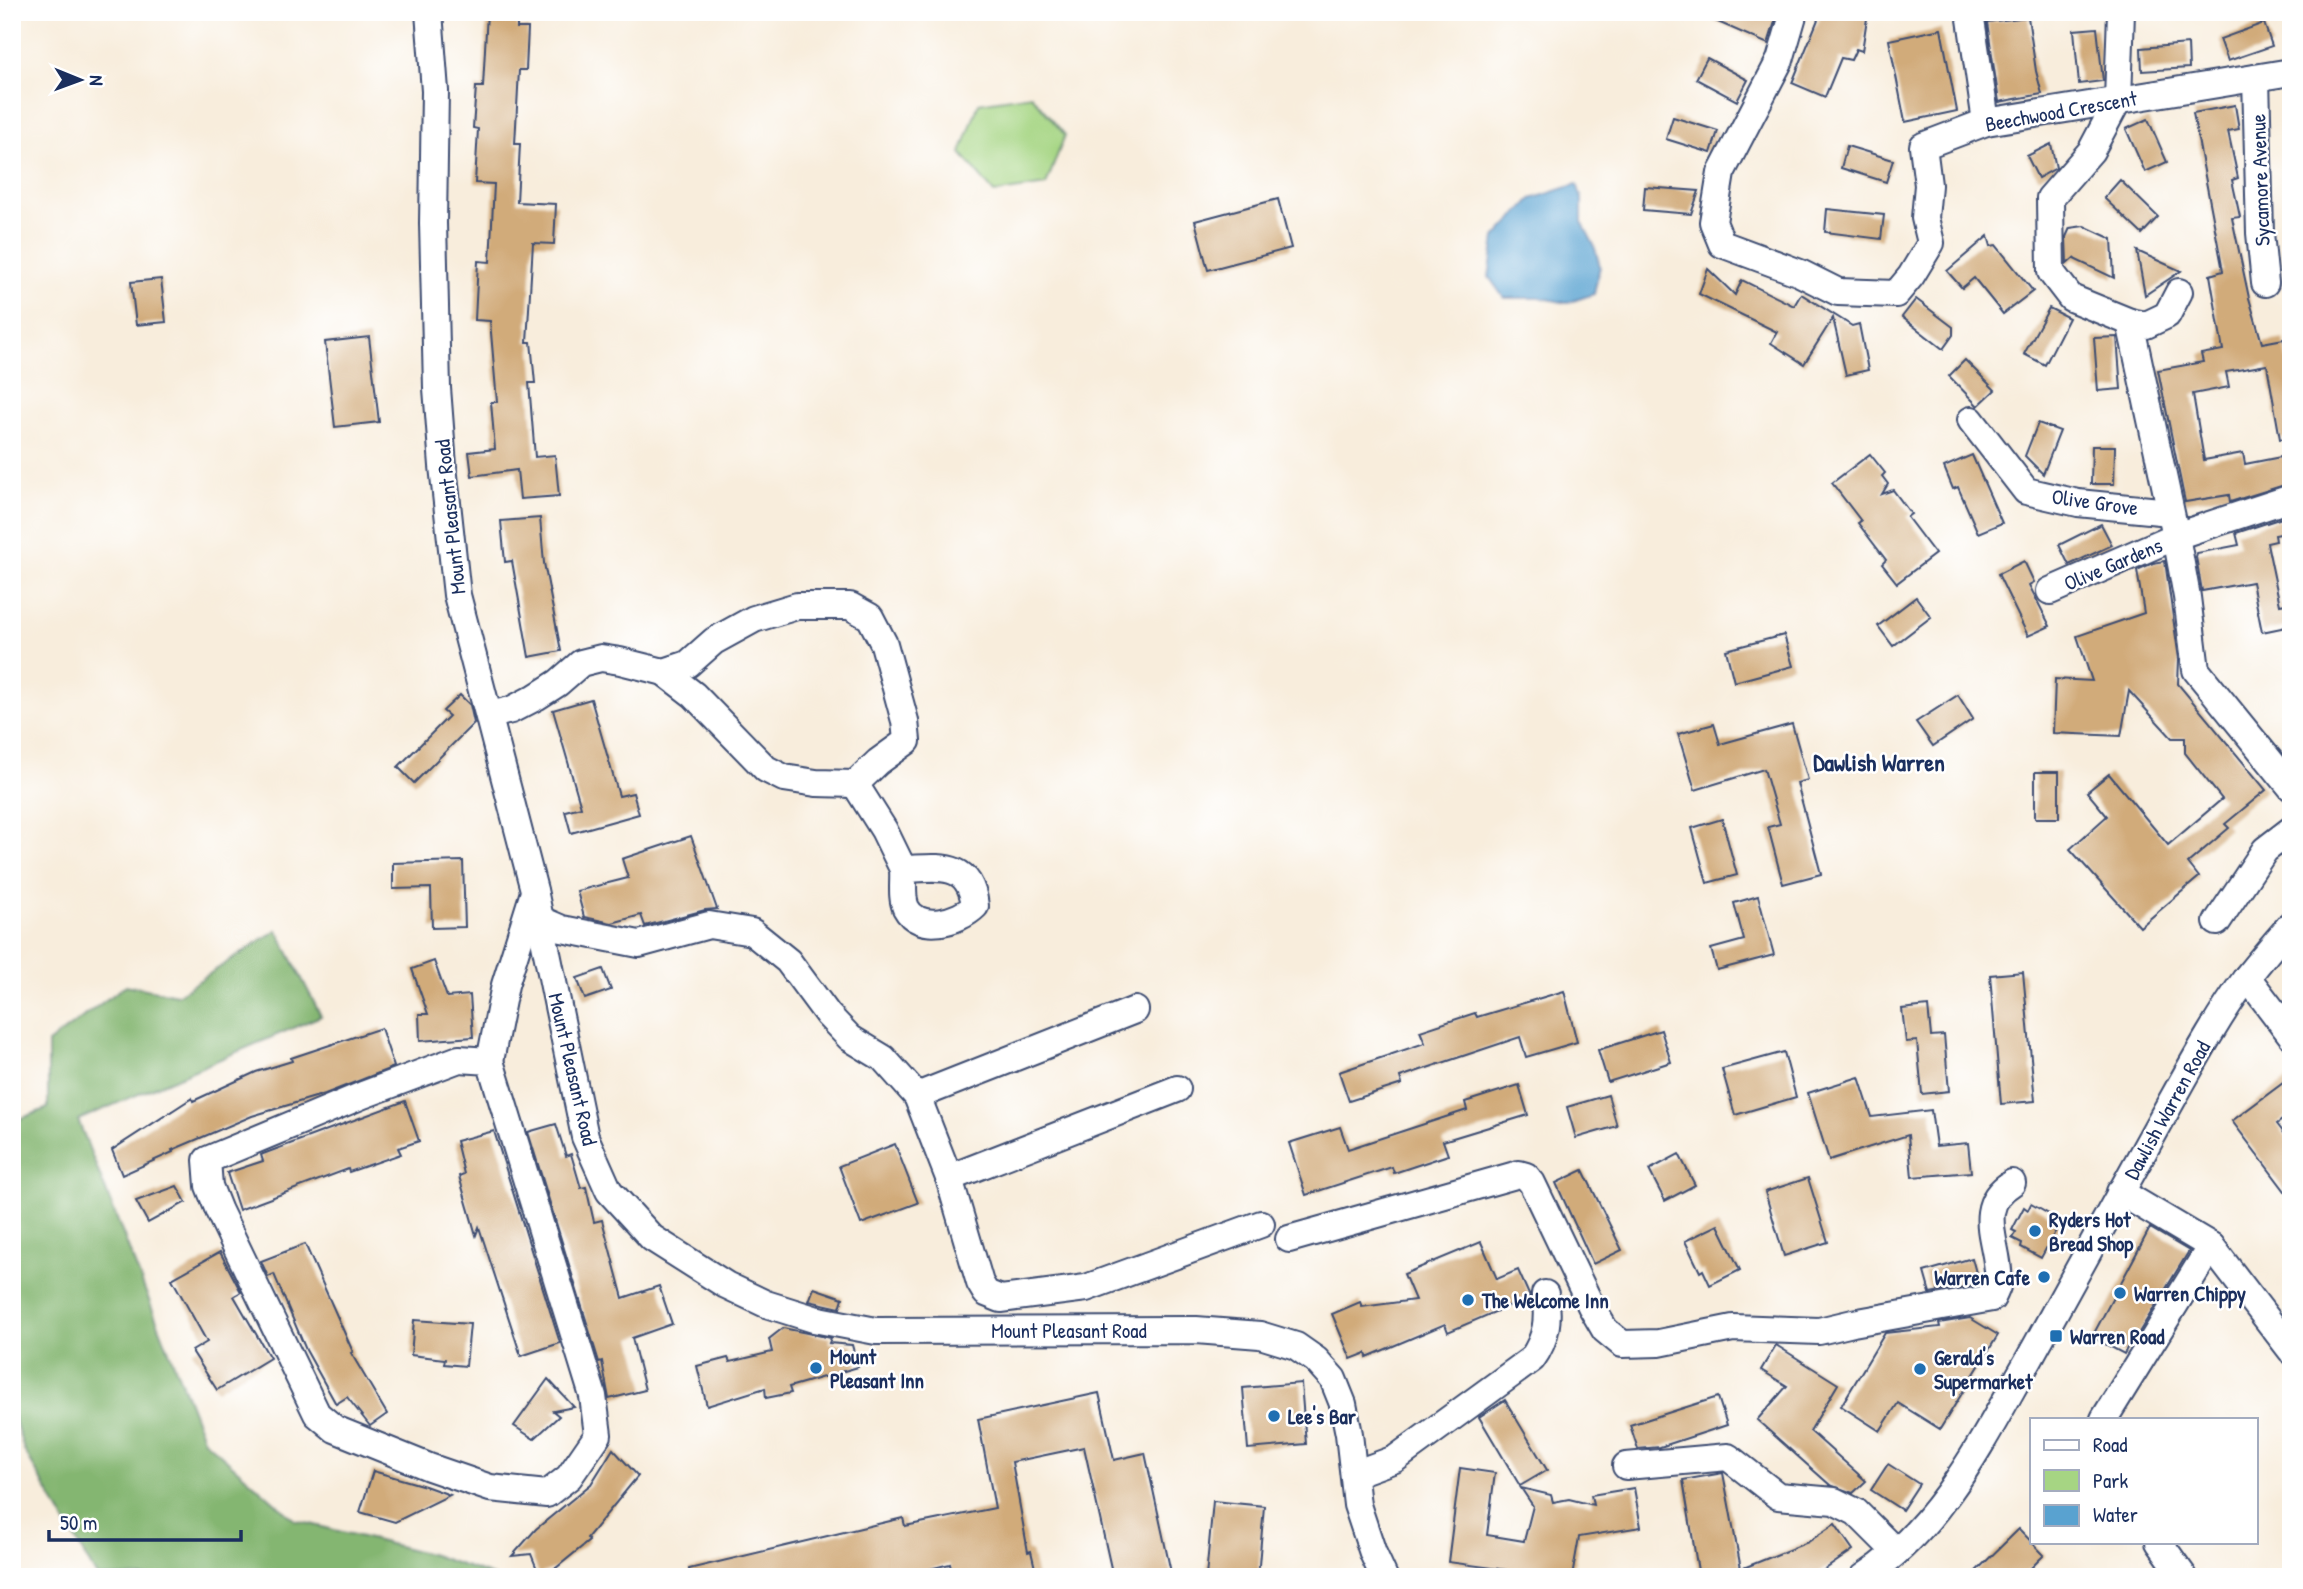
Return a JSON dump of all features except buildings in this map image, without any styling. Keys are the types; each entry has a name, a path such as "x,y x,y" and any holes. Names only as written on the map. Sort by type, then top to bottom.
{"street":[{"name":"Mount Pleasant Road","path":"429,12 435,91 433,223 438,388 443,466 457,596 534,890 585,1137 609,1191 652,1238 726,1285 766,1304 814,1319 876,1331 1196,1330 1260,1335 1296,1346 1316,1360 1333,1379 1343,1404 1357,1504 1364,1530 1384,1577"},
{"name":"Beechwood Crescent","path":"1794,12 1780,60 1721,173 1713,222 1722,244 1800,273 1838,292 1896,294 1911,276 1931,243 1925,218 1928,185 1923,146 1986,122 2291,72"},
{"path":"1970,12 1986,122"},
{"path":"2121,12 2118,100 2091,151 2050,198 2051,272 2071,298 2146,326 2167,316 2179,292"},
{"name":"Sycamore Avenue","path":"2256,78 2260,233 2265,283"},
{"path":"2130,322 2187,597 2196,670 2291,787"},
{"name":"Olive Grove","path":"1970,420 2026,491 2173,524"},
{"name":"Olive Gardens","path":"2050,591 2173,524 2291,498"},
{"path":"489,715 512,710 558,683 581,663 601,658 664,672 694,695 766,769 784,778 855,783 907,741 905,721 884,644 870,617 850,606 797,606 754,619 714,641 688,664 664,672"},
{"path":"855,783 884,830 903,869"},
{"path":"2217,922 2265,850 2291,830"},
{"path":"490,1061 459,1059 363,1095 207,1160 209,1186 317,1414 335,1429 429,1467 490,1488 547,1494 569,1477 598,1435 593,1396 490,1061 505,985 534,890"},
{"path":"541,920 562,929 639,944 709,925 752,932 788,961 828,1015 850,1038 883,1058 917,1096 948,1178 985,1293 1001,1299 1086,1288 1261,1224"},
{"name":"Dawlish Warren Road","path":"1864,1577 1896,1552 1946,1497 1967,1466 2052,1319 2196,1058 2247,977 2291,924"},
{"path":"2247,977 2291,1035"},
{"path":"917,1096 1135,1010"},
{"path":"948,1178 1177,1089"},
{"path":"1289,1239 1519,1174 1526,1176 1532,1183 1605,1330 1622,1345 1659,1343 1733,1328 1819,1331 1992,1298 1998,1283 1990,1232 1991,1209 2003,1189 2012,1183"},
{"path":"2120,1192 2211,1245 2291,1350"},
{"path":"2105,1418 2211,1245"},
{"path":"1354,1474 1395,1459 1532,1359 1540,1348 1547,1327 1545,1294"},
{"path":"1626,1466 1728,1457 1778,1496 1835,1501 1857,1512 1896,1552"},
{"path":"2160,1544 2184,1577"}],"green space":[{"path":"1031,95 1065,135 1046,185 994,193 961,153 979,103"},
{"path":"277,930 321,1016 78,1120 204,1440 295,1520 433,1555 495,1577 97,1577 24,1450 12,1411 12,1122 48,1108 48,1043 126,985 177,995"}],"water":[{"path":"1577,184 1582,199 1582,222 1594,245 1600,266 1594,294 1567,303 1542,298 1504,298 1489,277 1495,238 1531,199"}],"place":[{"name":"Ryders Hot Bread Shop","path":"2035,1231"},
{"name":"Warren Cafe","path":"2044,1277"},
{"name":"Warren Chippy","path":"2120,1293"},
{"name":"The Welcome Inn","path":"1468,1300"},
{"name":"Warren Road","path":"2056,1336"},
{"name":"Mount Pleasant Inn","path":"816,1368"},
{"name":"Gerald's Supermarket","path":"1920,1369"},
{"name":"Lee's Bar","path":"1274,1416"}],"district":[{"name":"Dawlish Warren","path":"1879,762"}]}
